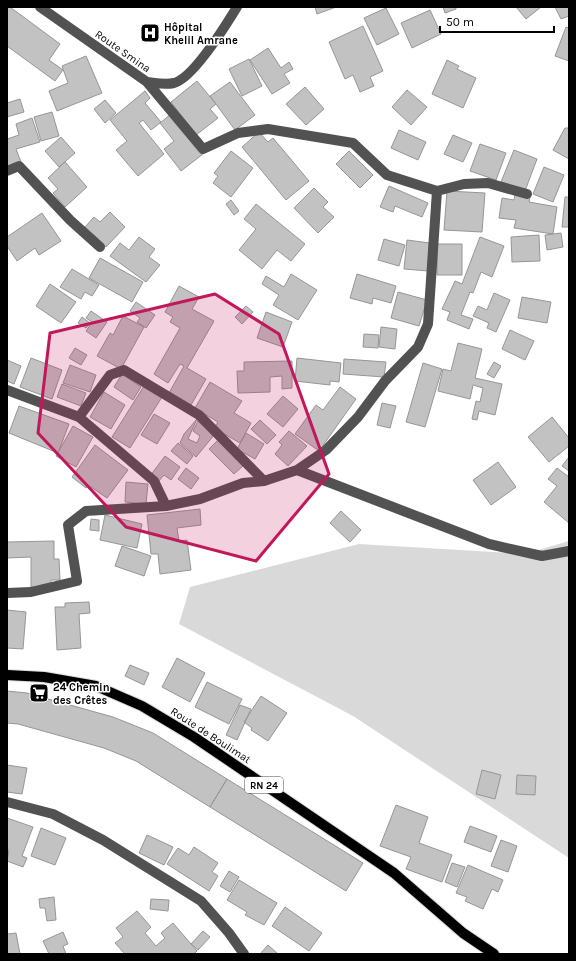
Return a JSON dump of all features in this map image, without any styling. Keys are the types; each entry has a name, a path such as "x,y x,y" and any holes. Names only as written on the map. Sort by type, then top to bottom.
{"main road":[{"name":"Route de Boulimat","path":"7,675 44,677 96,686 142,706 194,737 394,873 463,933 494,954"}],"street":[{"name":"Route Smina","path":"40,7 147,82 161,84 175,83 187,75 217,37 236,7"},
{"path":"147,82 203,149 238,133 268,129 352,143 387,175 437,191 464,184 488,183 527,194"},
{"path":"7,171 19,166 70,220 100,247"},
{"path":"7,593 31,592 77,581 68,525 86,511 166,506 200,499 243,482 264,481 297,470 326,450 358,417 385,381 418,347 428,324 437,191"},
{"path":"79,417 110,375 124,370 200,415 264,481"},
{"path":"7,390 79,417 154,481 166,506"},
{"path":"297,470 489,544 542,556 569,551"},
{"path":"7,802 53,814 103,840 201,901 229,932 244,954"}],"highlighted area":[{"path":"215,294 279,334 329,474 256,561 126,527 38,433 50,333"}],"shaded area":[{"path":"569,541 569,858 353,716 179,624 190,587 359,544 525,554"}],"building":[{"path":"7,7 10,7 60,44 49,60 63,70 55,81 7,46"},
{"path":"315,7 336,7 317,14"},
{"path":"443,7 456,7 456,9 445,13"},
{"path":"516,7 541,7 526,19"},
{"path":"555,7 569,7 569,16 561,19"},
{"path":"386,8 399,34 377,45 364,18"},
{"path":"430,10 441,34 412,48 401,23"},
{"path":"363,26 383,71 370,77 374,86 360,92 353,75 345,79 329,42"},
{"path":"566,27 569,28 569,61 555,56"},
{"path":"268,48 281,68 289,62 293,69 284,74 290,83 272,94 250,60"},
{"path":"86,56 102,93 57,111 49,91 68,83 62,66"},
{"path":"249,59 262,86 242,96 229,69"},
{"path":"447,60 459,66 457,69 476,78 463,108 432,94"},
{"path":"197,81 216,104 210,109 218,118 196,135 171,102"},
{"path":"230,82 255,115 235,130 210,96"},
{"path":"305,87 324,109 306,125 286,104"},
{"path":"407,90 427,107 411,125 392,107"},
{"path":"145,91 150,98 145,103 161,122 151,130 143,120 139,123 164,154 138,176 116,150 127,141 110,120"},
{"path":"20,99 24,112 7,117 7,103"},
{"path":"105,100 116,113 105,123 94,109"},
{"path":"52,112 59,136 41,141 34,117"},
{"path":"171,114 203,154 181,171 164,149 174,141 160,123"},
{"path":"32,118 40,142 16,149 21,162 7,167 7,139 19,135 16,124"},
{"path":"565,128 569,128 569,159 553,150"},
{"path":"399,130 426,142 418,160 391,148"},
{"path":"259,132 268,142 273,138 309,181 286,200 242,147"},
{"path":"453,135 472,143 463,162 444,154"},
{"path":"61,137 75,153 59,167 45,151"},
{"path":"480,144 506,153 496,180 470,171"},
{"path":"514,150 537,159 525,191 501,182"},
{"path":"231,151 253,168 231,197 213,183 218,176 214,173"},
{"path":"349,151 373,175 360,188 336,164"},
{"path":"65,162 87,187 65,207 53,193 58,189 48,178"},
{"path":"544,167 564,175 553,202 533,194"},
{"path":"389,186 428,203 422,217 395,206 393,212 380,207"},
{"path":"314,188 328,202 323,207 334,217 318,233 294,208"},
{"path":"447,191 485,193 482,232 444,230"},
{"path":"515,194 530,197 529,202 557,207 553,234 514,228 516,220 499,218 502,198 514,200"},
{"path":"565,197 569,197 569,227 562,227"},
{"path":"231,200 239,211 234,215 226,204"},
{"path":"256,204 305,244 291,261 277,250 262,269 239,250 256,229 244,219"},
{"path":"110,212 125,227 106,247 85,227 94,217 100,222"},
{"path":"42,213 61,241 39,255 35,248 17,261 7,246 7,237"},
{"path":"561,233 563,247 547,250 545,235"},
{"path":"539,235 540,261 512,262 511,237"},
{"path":"139,237 155,249 149,257 160,265 146,282 110,256 120,243 129,250"},
{"path":"480,237 504,246 492,277 481,272 473,293 470,292 461,315 473,319 469,329 447,320 450,312 442,309 455,281 462,284"},
{"path":"384,239 405,245 399,266 378,260"},
{"path":"407,240 430,243 428,271 404,269"},
{"path":"437,244 462,244 462,275 437,275"},
{"path":"100,258 143,282 132,302 89,278"},
{"path":"72,269 99,285 92,296 85,292 81,299 60,287"},
{"path":"291,274 317,290 298,320 273,305 279,295 262,284 266,276 284,287"},
{"path":"357,274 396,286 391,303 373,298 372,304 350,298"},
{"path":"50,284 76,302 61,323 36,306"},
{"path":"179,286 199,297 192,309 214,321 187,368 206,379 191,405 169,393 184,366 180,364 168,383 154,374 180,328 170,322 173,317 165,312"},
{"path":"398,292 427,300 419,326 391,318"},
{"path":"494,293 510,300 496,332 487,328 489,323 473,316 478,306 487,310"},
{"path":"522,297 551,302 547,323 518,318"},
{"path":"136,302 155,315 146,328 137,322 140,318 130,311"},
{"path":"246,306 253,312 242,324 235,317"},
{"path":"91,311 107,322 96,338 86,331 92,322 86,318"},
{"path":"266,312 292,322 283,347 257,338"},
{"path":"123,316 144,327 121,369 97,356 110,333 113,335"},
{"path":"82,317 90,323 86,328 78,323"},
{"path":"381,327 397,329 395,349 379,347"},
{"path":"510,330 534,341 525,360 502,349"},
{"path":"364,334 379,335 378,348 363,347"},
{"path":"458,343 482,349 475,378 502,384 495,415 479,411 477,420 472,419 476,401 480,402 483,388 473,385 470,399 438,391 443,369 451,371"},
{"path":"75,348 87,355 81,365 69,358"},
{"path":"31,358 62,370 52,399 20,387"},
{"path":"297,358 341,363 339,382 330,381 330,385 295,381"},
{"path":"344,359 386,362 384,377 343,374"},
{"path":"7,360 21,366 14,384 7,381"},
{"path":"292,361 292,388 282,389 282,376 270,377 270,392 238,393 237,371 244,371 244,362"},
{"path":"494,362 501,366 494,378 487,374"},
{"path":"423,363 442,369 425,427 406,422"},
{"path":"70,365 96,375 90,392 63,383"},
{"path":"122,374 141,387 133,400 114,387"},
{"path":"210,382 242,401 234,413 251,423 240,443 214,428 218,422 195,408"},
{"path":"62,384 86,393 81,406 57,397"},
{"path":"144,386 162,397 130,448 112,437"},
{"path":"340,387 356,399 319,451 295,434 316,405 323,410"},
{"path":"104,392 125,405 111,429 90,417"},
{"path":"283,396 298,409 283,427 267,414"},
{"path":"382,403 396,406 390,428 377,425"},
{"path":"19,406 69,424 58,453 9,433"},
{"path":"154,414 170,423 157,444 141,435"},
{"path":"552,417 569,438 569,446 549,462 528,437"},
{"path":"197,419 188,439 197,443 200,436 193,431 198,421 215,434 196,457 180,443 184,434"},
{"path":"260,420 276,435 267,444 251,429"},
{"path":"73,426 93,437 76,467 56,456"},
{"path":"289,431 307,446 288,466 275,454 282,445 279,442"},
{"path":"246,433 264,444 255,459 237,449"},
{"path":"220,438 245,464 234,474 209,449"},
{"path":"178,443 193,456 187,464 171,451"},
{"path":"95,445 128,470 107,498 88,485 86,488 72,477"},
{"path":"165,456 180,467 171,480 164,475 158,482 150,476"},
{"path":"569,457 569,471 562,466"},
{"path":"498,462 516,487 491,505 473,480"},
{"path":"186,468 199,478 191,489 178,479"},
{"path":"557,468 569,477 569,523 544,502 557,486 548,479"},
{"path":"126,482 148,484 146,504 125,502"},
{"path":"200,509 201,525 177,528 179,541 187,540 191,570 160,574 158,554 151,554 147,515"},
{"path":"341,511 361,530 350,542 330,523"},
{"path":"105,515 142,524 137,548 100,540"},
{"path":"91,519 99,520 99,531 90,530"},
{"path":"54,541 54,559 59,559 60,580 51,580 51,587 31,587 31,557 7,558 7,542"},
{"path":"122,546 151,556 144,576 115,566"},
{"path":"89,602 90,613 79,614 81,648 57,650 55,607 65,607 65,603"},
{"path":"7,610 26,612 23,649 7,648"},
{"path":"177,658 205,673 190,702 162,687"},
{"path":"130,665 149,673 144,685 125,676"},
{"path":"207,682 242,699 229,724 195,707"},
{"path":"7,691 27,693 113,717 153,733 227,779 210,807 136,761 104,748 18,724 7,723"},
{"path":"261,696 287,713 268,741 251,730 252,728 244,722"},
{"path":"240,705 251,709 237,740 226,735"},
{"path":"7,765 27,768 22,794 7,792"},
{"path":"482,770 501,775 495,799 476,794"},
{"path":"517,775 536,776 535,795 516,794"},
{"path":"227,779 363,863 346,891 210,807"},
{"path":"396,805 428,817 419,843 452,855 442,882 406,869 411,857 380,846"},
{"path":"7,818 33,827 22,856 27,858 23,867 7,861 9,850 7,849"},
{"path":"470,826 497,836 491,852 464,842"},
{"path":"41,828 66,838 55,865 31,856"},
{"path":"147,835 173,847 164,865 139,853"},
{"path":"501,840 517,846 508,872 491,866"},
{"path":"194,847 218,863 212,872 218,876 209,891 167,864 178,848 189,855"},
{"path":"452,863 465,867 457,887 445,882"},
{"path":"468,865 503,880 498,892 492,889 483,909 465,901 467,897 456,893"},
{"path":"229,871 239,877 230,892 220,886"},
{"path":"239,880 277,903 264,925 245,915 247,912 227,900"},
{"path":"54,897 56,920 47,921 45,908 40,908 39,899"},
{"path":"151,899 169,900 168,911 150,909"},
{"path":"285,907 322,933 309,951 272,926"},
{"path":"137,911 151,927 145,933 156,946 165,938 161,933 173,923 197,951 194,954 125,954 115,943 123,937 116,928"},
{"path":"203,931 210,937 198,950 191,944"},
{"path":"63,932 68,944 63,946 66,954 49,954 43,941"},
{"path":"16,933 20,954 7,954 7,934"},
{"path":"268,945 278,954 260,954"}],"place":[{"name":"Hôpital Khelil Amrane","path":"150,33"},
{"name":"24 Chemin des Crêtes","path":"39,693"}]}
